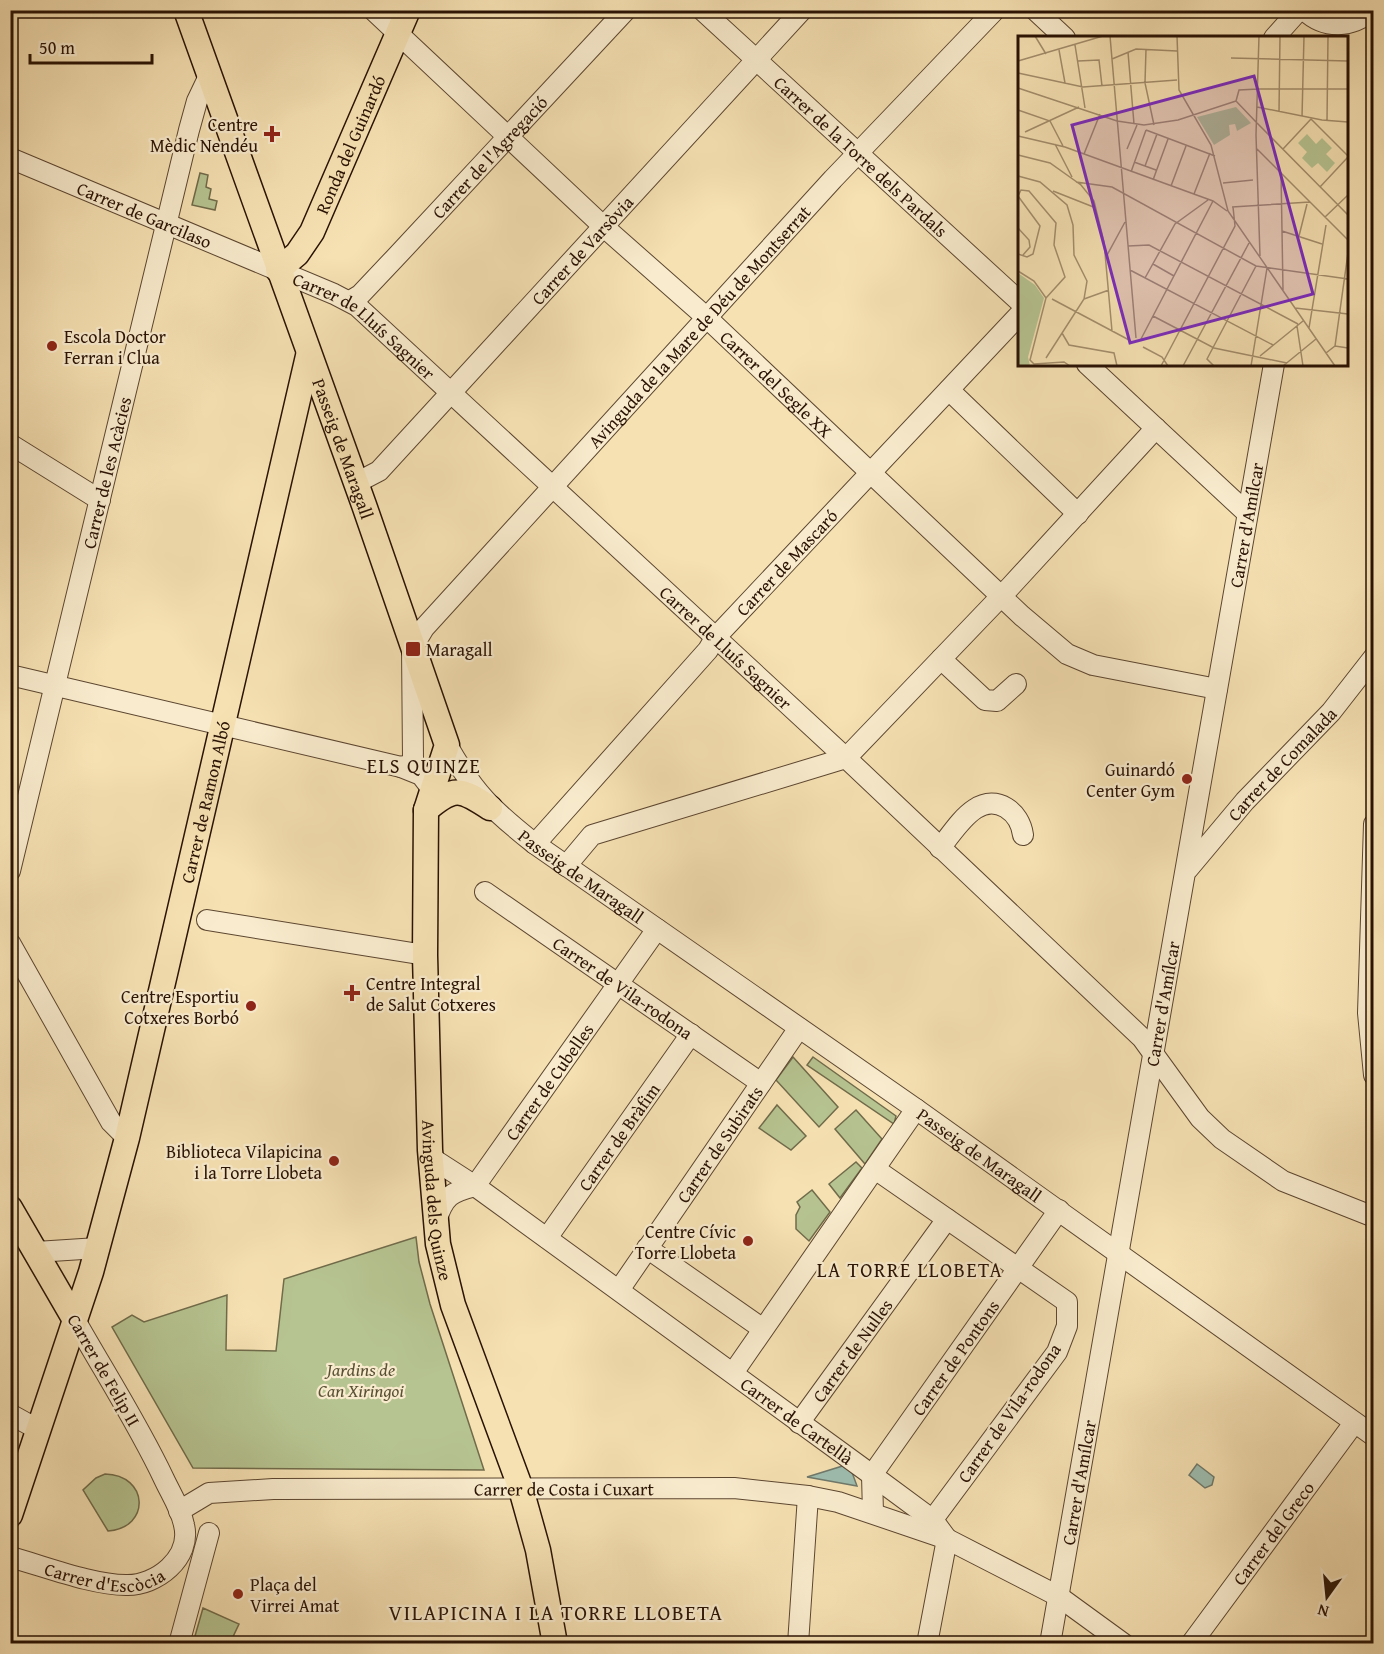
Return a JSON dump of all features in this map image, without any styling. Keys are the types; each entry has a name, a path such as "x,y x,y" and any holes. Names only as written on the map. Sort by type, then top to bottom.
{"main road":[{"name":"Passeig de Maragall","path":"186,10 208,78 356,483 447,745"},
{"name":"Ronda del Guinardó","path":"278,270 297,255 309,238 408,10"},
{"name":"Carrer de Ramon Albó","path":"10,1515 98,1248 127,1138 222,724 269,533 308,356"},
{"name":"Avinguda dels Quinze","path":"447,745 428,799 425,955 430,1157 438,1244 453,1305 521,1489 555,1644"},
{"path":"428,799 459,791 469,794 490,808"},
{"name":"Carrer de Felip II","path":"10,1208 75,1320"}],"street":[{"name":"Carrer del Segle XX","path":"374,10 604,227 706,317 1067,654 1093,665 1217,689"},
{"name":"Carrer de l'Agregació","path":"350,301 360,295 626,10"},
{"name":"Carrer de la Torre dels Pardals","path":"702,10 756,62 858,152 874,171 1018,300"},
{"name":"Carrer de Varsòvia","path":"356,483 379,471 802,10"},
{"name":"Avinguda de la Mare de Déu de Montserrat","path":"412,648 431,619 552,485 858,152 995,10"},
{"path":"1035,10 1063,36"},
{"path":"1276,36 1299,10"},
{"path":"1304,10 1334,31 1373,10"},
{"name":"Carrer de les Acàcies","path":"10,870 191,120 208,78"},
{"name":"Carrer de Garcilaso","path":"10,158 278,270"},
{"name":"Carrer de Lluís Sagnier","path":"278,270 350,301 450,391 846,758 1154,1052 1200,1118 1240,1154 1283,1181 1374,1217"},
{"name":"Carrer de Mascaró","path":"536,844 708,650 715,638 1018,316"},
{"path":"1090,366 1247,513"},
{"name":"Carrer d'Amílcar","path":"1050,1644 1274,366"},
{"path":"949,390 1078,514"},
{"path":"566,866 592,835 846,758 1002,595 1156,428"},
{"path":"10,444 100,500"},
{"path":"401,767 409,765 413,759 412,648"},
{"name":"Carrer de Comalada","path":"1187,869 1245,801 1331,712 1374,657"},
{"path":"941,659 985,700 997,701 1016,684"},
{"path":"10,675 54,691 222,724 401,767 421,775 428,799"},
{"name":"Passeig de Maragall","path":"447,745 465,777 490,808 536,844 1059,1210 1374,1436"},
{"path":"940,848 972,810 984,805 997,805 1010,809 1021,823 1023,835"},
{"path":"1374,824 1371,1019 1371,1069 1374,1075"},
{"name":"Carrer de Vila-rodona","path":"485,892 761,1083"},
{"path":"207,920 425,955"},
{"name":"Carrer de Cubelles","path":"475,1186 657,929"},
{"path":"10,943 111,1122 127,1138"},
{"name":"Carrer de Subirats","path":"620,1290 799,1028"},
{"name":"Carrer de Bràfim","path":"547,1238 691,1034"},
{"path":"733,1373 916,1109"},
{"name":"Carrer de Cartellà","path":"430,1157 475,1186 620,1290 872,1475 929,1525"},
{"name":"Carrer de Vila-rodona","path":"875,1169 1067,1302 1067,1326 1056,1352 929,1525"},
{"path":"436,1224 445,1200 455,1191 475,1186"},
{"name":"Carrer de Pontons","path":"872,1475 1059,1210"},
{"name":"Carrer de Nulles","path":"799,1423 947,1219"},
{"path":"36,1252 98,1248"},
{"path":"647,1248 763,1329"},
{"name":"Carrer de Felip II","path":"75,1320 152,1455 179,1512"},
{"path":"10,1414 38,1429"},
{"name":"Carrer del Greco","path":"1191,1644 1354,1423"},
{"path":"872,1475 873,1513"},
{"name":"Carrer de Costa i Cuxart","path":"179,1512 201,1496 220,1491 734,1488 808,1496 929,1525 947,1539"},
{"path":"798,1644 808,1496"},
{"path":"179,1512 206,1529 179,1644"},
{"name":"Carrer d'Escòcia","path":"10,1557 111,1584 138,1584 165,1573 178,1557 185,1531 179,1512"},
{"path":"927,1644 947,1539 1058,1596 1124,1644"}],"green space":[{"path":"200,173 208,175 206,187 211,189 209,199 217,201 215,210 192,205"},
{"path":"793,1057 838,1107 819,1127 776,1080"},
{"path":"813,1057 896,1116 894,1124 807,1065"},
{"path":"777,1105 806,1136 791,1150 759,1128"},
{"path":"856,1110 882,1139 865,1164 835,1129"},
{"path":"856,1162 862,1168 840,1198 829,1184"},
{"path":"812,1190 830,1212 809,1241 796,1229 796,1215 800,1207 797,1202"},
{"name":"Jardins de Can Xiringoi","path":"416,1237 419,1262 430,1304 484,1470 193,1468 112,1327 132,1315 144,1322 227,1295 226,1350 276,1351 284,1279"},
{"path":"105,1474 120,1477 130,1483 137,1492 139,1502 138,1512 132,1521 122,1528 108,1531 83,1490 96,1478"},
{"path":"203,1608 239,1624 230,1643 193,1643"}],"shaded area":[{"path":"849,1464 857,1486 807,1477"},
{"path":"1197,1464 1214,1477 1212,1485 1205,1488 1189,1475"}],"place":[{"name":"Centre Mèdic Nendéu","path":"272,134"},
{"name":"Escola Doctor Ferran i Clua","path":"52,346"},
{"name":"Maragall","path":"413,649"},
{"name":"Guinardó Center Gym","path":"1187,779"},
{"name":"Centre Integral de Salut Cotxeres","path":"352,993"},
{"name":"Centre Esportiu Cotxeres Borbó","path":"251,1006"},
{"name":"Biblioteca Vilapicina i la Torre Llobeta","path":"334,1161"},
{"name":"Centre Cívic Torre Llobeta","path":"748,1241"},
{"name":"Plaça del Virrei Amat","path":"238,1594"}],"district":[{"name":"ELS QUINZE","path":"424,765"},
{"name":"LA TORRE LLOBETA","path":"910,1269"},
{"name":"VILAPICINA I LA TORRE LLOBETA","path":"556,1612"}]}
